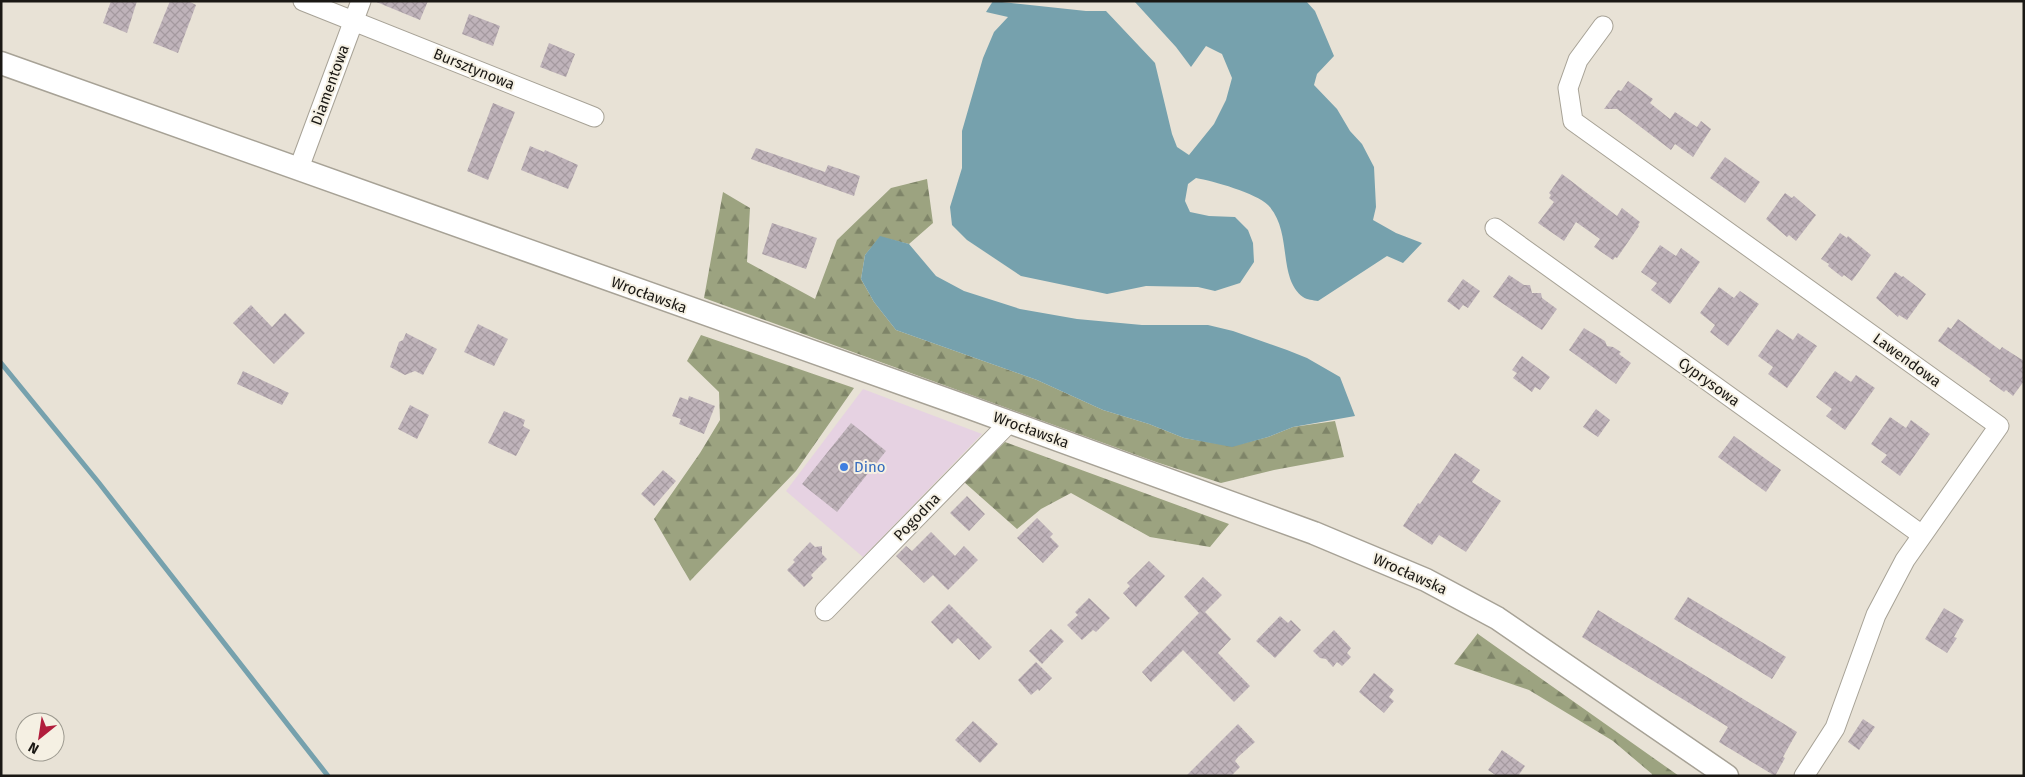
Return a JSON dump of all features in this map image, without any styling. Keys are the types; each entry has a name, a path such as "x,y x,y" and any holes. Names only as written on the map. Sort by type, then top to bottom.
{"main road":[{"name":"Wrocławska","path":"1,63 297,167 1314,533 1426,580 1497,618 1727,776"}],"street":[{"name":"Bursztynowa","path":"303,1 594,117"},
{"name":"Diamentowa","path":"297,167 361,1"},
{"name":"Lawendowa","path":"1603,26 1578,60 1568,88 1573,121 1999,426 1905,560 1876,615 1835,728 1804,776"},
{"name":"Cyprysowa","path":"1496,228 1922,535"},
{"name":"Pogodna","path":"825,611 1005,427 1007,422"}],"shaded area":[{"path":"863,389 982,434 863,557 786,491"}],"green space":[{"path":"927,179 933,223 909,244 880,237 865,255 861,279 874,302 896,330 1037,380 1103,410 1149,424 1184,438 1232,446 1268,437 1293,427 1335,421 1344,457 1274,470 1221,483 1156,462 704,298 723,192 750,208 747,262 815,299 837,240 891,188"},
{"path":"701,335 854,388 796,471 690,581 654,519 700,453 720,420 719,392 687,361"},
{"path":"1005,442 1229,524 1210,547 1150,537 1071,493 1041,509 1017,529 964,482"},
{"path":"1478,633 1679,776 1652,776 1613,741 1529,690 1454,664"}],"water":[{"path":"993,1 1086,11 1106,11 1155,63 1172,134 1177,147 1189,155 1214,124 1226,100 1232,78 1222,54 1206,46 1191,67 1176,47 1134,1 1306,1 1315,11 1334,56 1317,74 1314,85 1337,109 1350,131 1362,144 1374,167 1376,207 1373,220 1396,233 1422,243 1403,263 1387,256 1318,301 1308,299 1295,289 1290,278 1280,228 1276,216 1268,205 1244,192 1196,178 1188,184 1185,201 1190,212 1209,216 1235,217 1248,230 1253,243 1254,262 1240,283 1215,291 1198,287 1146,286 1107,294 1021,276 967,240 952,225 950,207 962,168 962,131 983,58 994,32 1008,17 986,12"},
{"path":"880,236 909,244 936,276 964,291 1020,309 1077,319 1142,325 1208,325 1233,331 1287,350 1307,358 1340,377 1355,416 1293,427 1268,437 1232,447 1184,438 1149,424 1103,410 1037,380 896,330 874,302 861,279 865,255"}],"building":[{"path":"111,1 137,1 127,33 103,23"},
{"path":"170,1 188,1 196,5 178,53 153,43"},
{"path":"374,1 428,1 420,20"},
{"path":"469,14 500,26 493,46 462,34"},
{"path":"549,43 575,54 566,77 540,67"},
{"path":"1628,81 1653,99 1650,103 1670,119 1675,112 1697,127 1701,121 1711,129 1693,157 1675,144 1671,150 1617,109 1604,109 1618,90 1621,91"},
{"path":"493,103 515,112 488,180 467,171"},
{"path":"530,146 544,152 545,150 578,165 568,189 521,170"},
{"path":"756,148 825,172 828,165 860,176 854,196 751,159"},
{"path":"1725,157 1760,182 1745,203 1710,178"},
{"path":"1562,174 1617,216 1622,208 1640,222 1617,258 1615,257 1613,260 1594,247 1600,239 1576,222 1564,241 1538,223 1554,202 1549,198 1551,195 1549,193"},
{"path":"1785,193 1792,198 1794,196 1816,215 1796,241 1789,235 1787,237 1766,219"},
{"path":"772,223 817,238 806,269 762,254"},
{"path":"1840,233 1847,238 1848,236 1871,255 1852,281 1844,275 1842,277 1821,259"},
{"path":"1660,245 1676,256 1681,248 1700,262 1670,304 1651,290 1657,283 1641,272"},
{"path":"1895,272 1926,294 1907,320 1899,315 1898,317 1876,298"},
{"path":"1509,275 1524,285 1530,285 1532,293 1541,293 1542,298 1557,309 1542,330 1493,297"},
{"path":"1463,279 1480,291 1468,308 1463,305 1459,310 1447,301"},
{"path":"1719,287 1734,298 1740,291 1759,304 1728,346 1710,332 1715,325 1700,313"},
{"path":"251,305 272,327 285,313 305,333 274,364 233,323"},
{"path":"1958,319 2000,350 2002,347 2024,361 2024,381 2013,396 1989,381 1991,379 1938,341 1948,327 1951,329"},
{"path":"478,324 508,339 494,366 464,352"},
{"path":"1584,328 1605,341 1607,346 1621,352 1619,354 1631,363 1616,384 1569,350"},
{"path":"1777,329 1793,340 1798,333 1817,346 1787,388 1768,374 1773,367 1758,356"},
{"path":"406,333 437,349 423,375 415,371 405,375 390,367 399,342 403,340"},
{"path":"1522,356 1550,377 1540,390 1535,387 1532,392 1513,378 1517,373 1512,370"},
{"path":"243,371 289,393 282,405 237,384"},
{"path":"1835,371 1851,382 1856,375 1875,388 1845,430 1826,416 1832,409 1816,397"},
{"path":"689,396 715,406 704,434 679,424 681,419 672,416 680,397 688,400"},
{"path":"410,405 429,415 417,439 398,429"},
{"path":"1596,409 1610,420 1598,437 1583,427"},
{"path":"504,411 525,420 523,426 530,430 516,456 488,443"},
{"path":"1890,417 1906,428 1911,420 1930,434 1900,476 1881,462 1887,455 1871,444"},
{"name":"Dino","path":"851,423 886,451 837,512 802,484"},
{"path":"1734,436 1781,470 1766,492 1718,457"},
{"path":"1455,453 1480,470 1472,482 1501,501 1466,552 1439,535 1432,545 1403,526"},
{"path":"663,470 676,481 654,506 641,494"},
{"path":"967,496 985,514 969,531 950,513"},
{"path":"1037,518 1053,534 1050,537 1059,546 1043,563 1017,538"},
{"path":"931,532 955,556 964,546 978,560 948,590 933,575 924,583 896,556 906,546 912,551"},
{"path":"810,542 815,547 822,546 822,554 827,559 811,575 813,578 804,587 787,570 795,562 793,560"},
{"path":"1149,561 1165,576 1136,607 1123,593 1130,586 1127,583"},
{"path":"1203,577 1222,595 1205,612 1231,639 1218,653 1250,686 1234,702 1183,650 1151,682 1142,672 1199,613 1184,597"},
{"path":"1688,597 1786,657 1772,679 1674,619"},
{"path":"1089,598 1110,618 1096,632 1093,630 1082,640 1067,625 1078,615 1075,612"},
{"path":"949,604 992,647 979,660 958,638 952,644 931,622"},
{"path":"1944,608 1964,620 1954,637 1957,638 1947,653 1925,639"},
{"path":"1598,610 1797,732 1775,776 1719,742 1728,727 1582,637"},
{"path":"1280,616 1288,623 1291,620 1301,630 1275,658 1256,641"},
{"path":"1051,629 1064,641 1042,664 1029,651"},
{"path":"1334,630 1351,648 1347,653 1351,657 1342,666 1337,662 1333,667 1326,659 1320,658 1313,651"},
{"path":"1036,662 1052,678 1039,691 1038,689 1031,695 1018,680"},
{"path":"1374,673 1394,690 1389,697 1394,701 1384,713 1359,692"},
{"path":"1863,719 1875,727 1859,750 1848,742"},
{"path":"973,721 998,744 980,763 955,740"},
{"path":"1238,724 1255,742 1235,761 1240,767 1231,776 1186,776"},
{"path":"1502,750 1525,766 1518,776 1497,776 1488,770"}],"waterway":[{"path":"1,363 99,483 328,776"}],"place":[{"name":"Dino","path":"844,467"}]}
